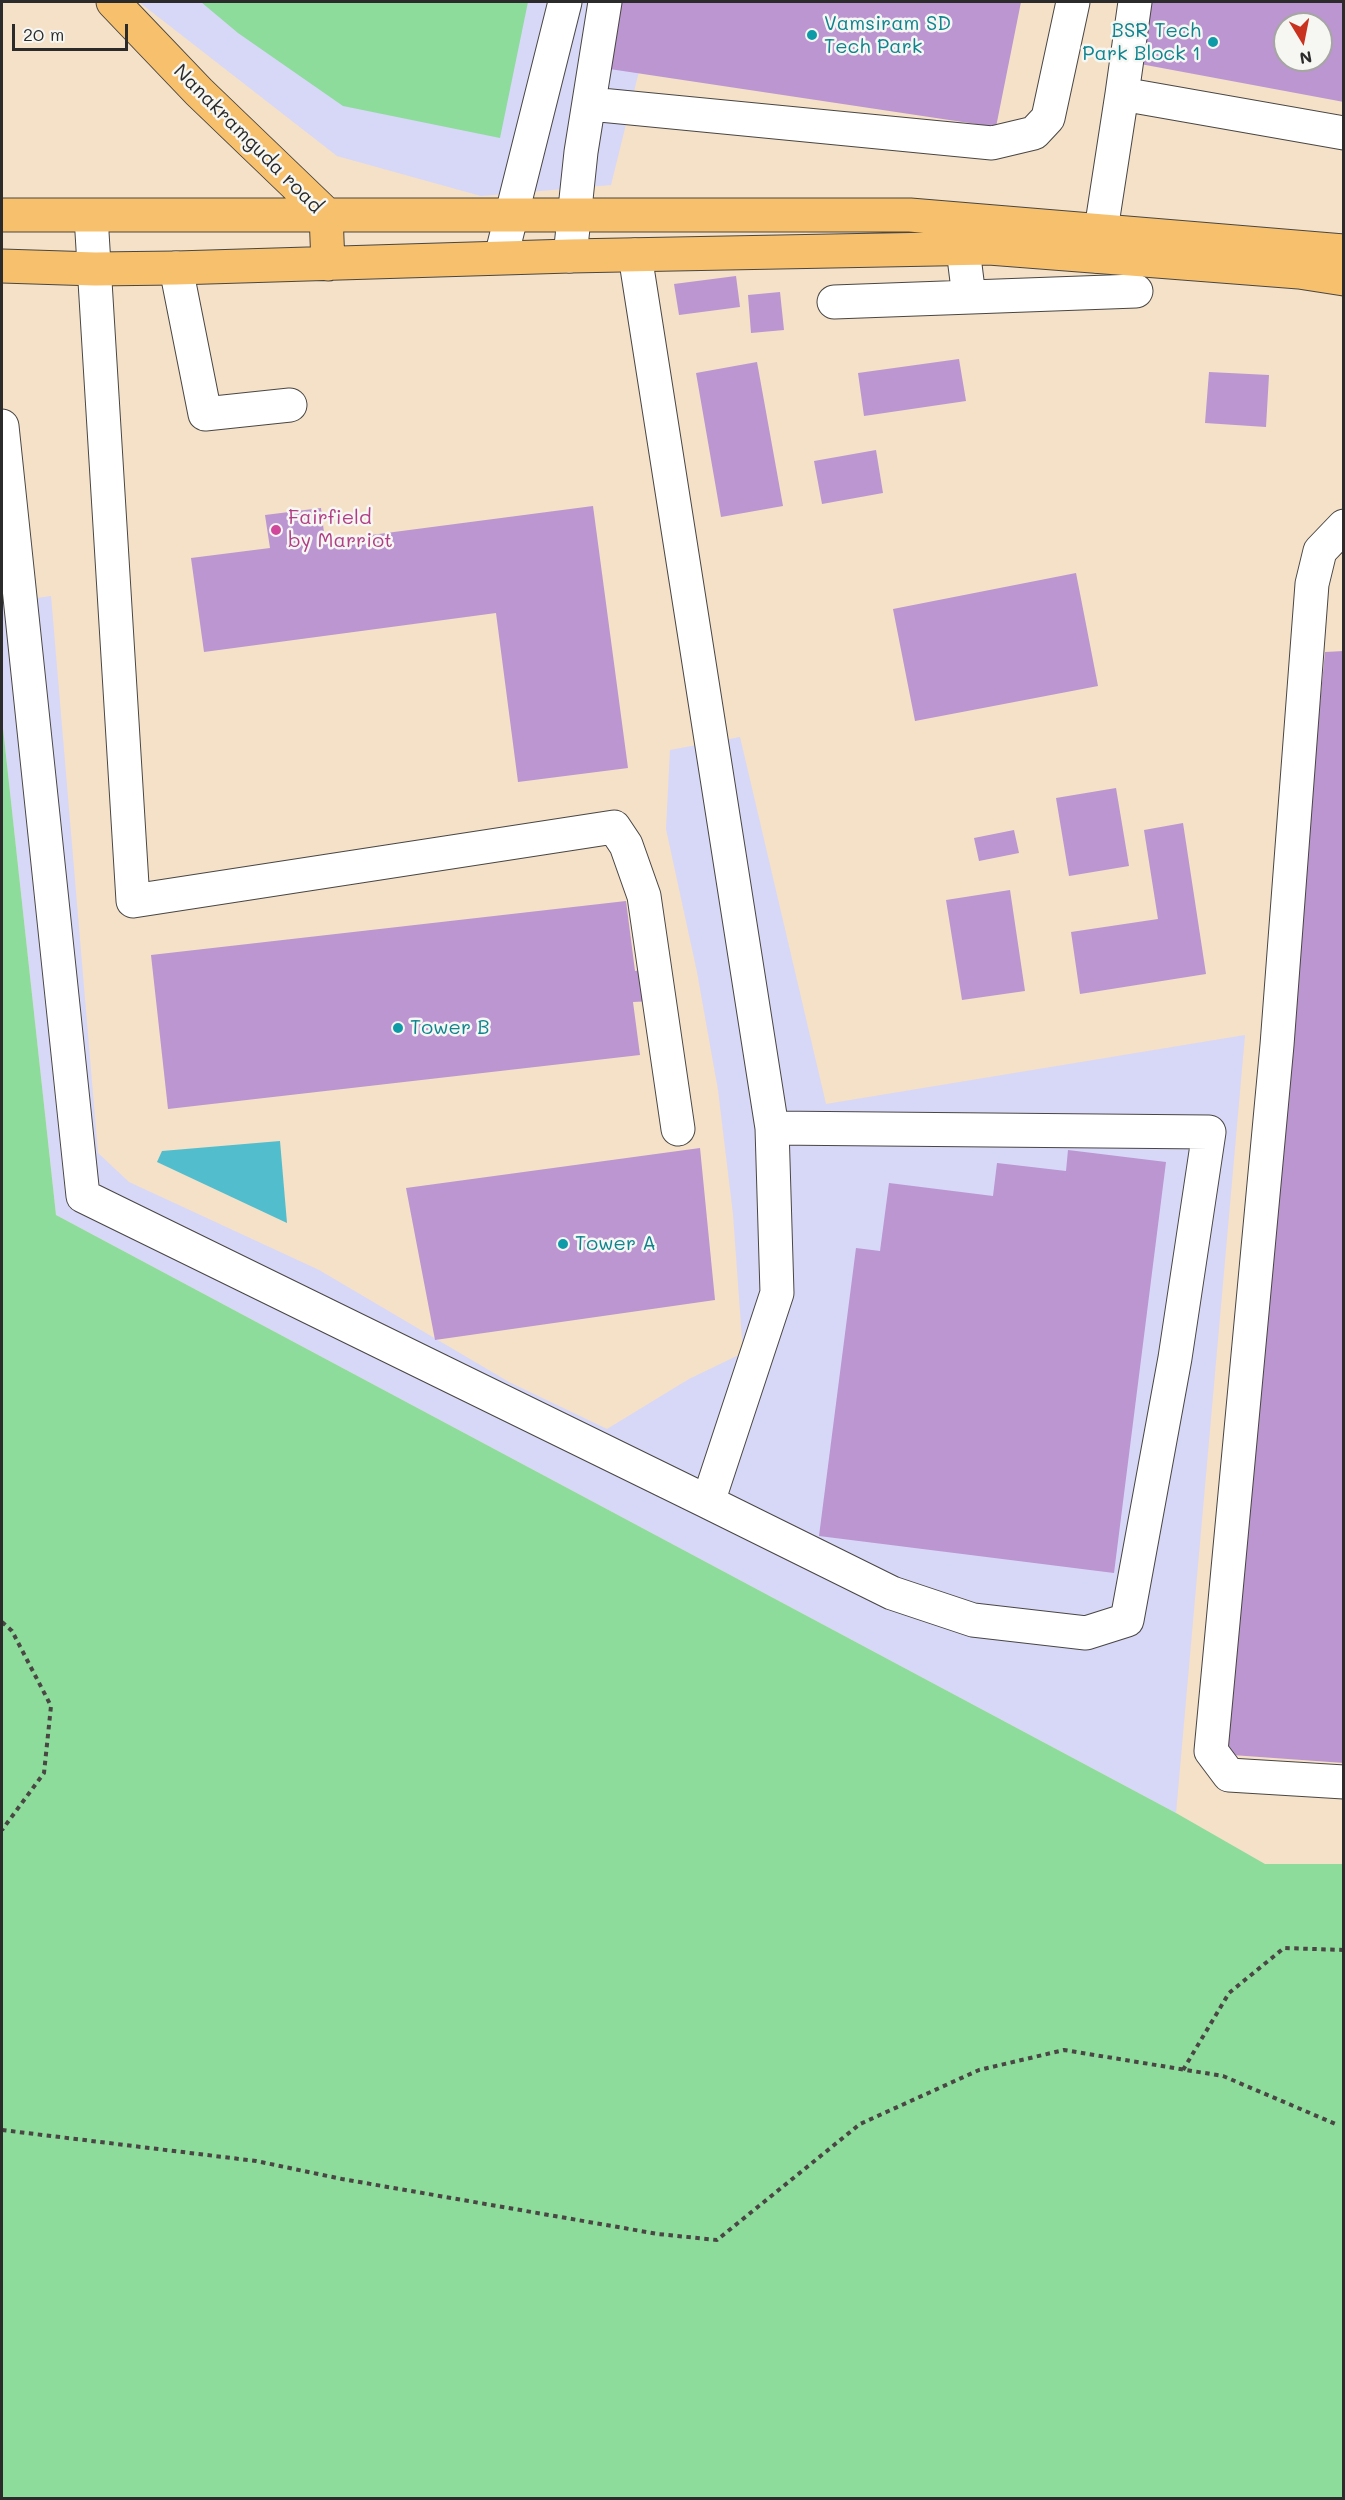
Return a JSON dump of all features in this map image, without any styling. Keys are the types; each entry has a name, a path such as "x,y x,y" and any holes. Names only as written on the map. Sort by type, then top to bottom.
{"main road":[{"name":"Nanakramguda road","path":"125,7 199,92 326,214 328,264"},
{"path":"2,215 910,215 1344,279"},
{"path":"2,266 95,269 176,268 501,257 963,249 1099,244 1344,251"}],"street":[{"path":"501,257 565,2"},
{"path":"570,256 581,152 605,2"},
{"path":"590,104 992,143 1034,134 1048,118 1073,2"},
{"path":"1099,244 1135,2"},
{"path":"1122,94 1344,133"},
{"path":"90,216 133,901 614,827 626,845 644,896 678,1129"},
{"path":"963,249 969,297"},
{"path":"635,255 772,1128 777,1293 708,1502"},
{"path":"176,268 205,414 290,405"},
{"path":"834,302 1136,291"},
{"path":"2,426 83,1196 892,1593 973,1620 1086,1633 1127,1620 1175,1358 1209,1132 772,1128"},
{"path":"1344,526 1320,551 1312,584 1276,1044 1211,1751 1229,1775 1344,1782"}],"path":[{"path":"2,1622 12,1631 51,1706 44,1773 2,1830"},
{"path":"1183,2070 1229,1993 1284,1948 1342,1950 1344,1953"},
{"path":"2,2130 256,2161 342,2179 646,2232 717,2240 860,2124 979,2070 1064,2050 1223,2076 1338,2125"}],"shaded area":[{"path":"139,2 656,2 611,185 481,196 337,156"},
{"path":"51,596 98,1153 129,1182 319,1270 509,1382 607,1429 689,1379 743,1353 733,1214 718,1090 697,972 666,829 670,750 740,737 826,1104 1245,1035 1176,1813 56,1215 2,719 2,603"}],"green space":[{"path":"201,2 528,2 500,138 343,106 238,33"},
{"path":"2,719 56,1215 1176,1813 1265,1864 1343,1864 1343,2498 2,2498"}],"water":[{"path":"280,1141 287,1223 157,1162 162,1151"}],"building":[{"name":"Vamsiram SD Tech Park","path":"617,2 1021,2 996,127 603,68"},
{"name":"BSR Tech Park Block 1","path":"1151,2 1344,2 1344,102 1135,63"},
{"path":"736,276 740,307 679,315 674,284"},
{"path":"780,292 784,330 751,333 748,295"},
{"path":"959,359 966,401 864,416 858,373"},
{"path":"757,362 783,506 721,517 696,373"},
{"path":"1209,372 1269,375 1266,427 1205,423"},
{"path":"876,450 883,493 822,504 814,461"},
{"path":"593,506 628,768 518,782 496,613 204,652 191,558 270,548 265,515 321,508 325,541"},
{"path":"1076,573 1098,686 915,721 893,609"},
{"path":"1344,651 1344,1763 1218,1754 1325,652"},
{"path":"1116,788 1129,866 1069,876 1056,798"},
{"path":"1183,823 1206,974 1080,994 1071,932 1158,919 1144,830"},
{"path":"1014,830 1019,853 979,861 974,838"},
{"path":"1010,890 1025,991 962,1000 946,900"},
{"name":"Tower B","path":"626,901 635,971 649,969 653,1001 633,1002 640,1055 168,1109 151,955"},
{"name":"Tower A","path":"700,1148 715,1300 435,1340 406,1188"},
{"path":"1068,1150 1166,1162 1114,1573 819,1536 856,1248 880,1251 889,1183 993,1196 997,1163 1066,1171"}],"place":[{"name":"Vamsiram SD Tech Park","path":"812,35"},
{"name":"BSR Tech Park Block 1","path":"1213,42"},
{"name":"Fairfield by Marriot","path":"276,530"},
{"name":"Tower B","path":"398,1028"},
{"name":"Tower A","path":"563,1244"}]}
